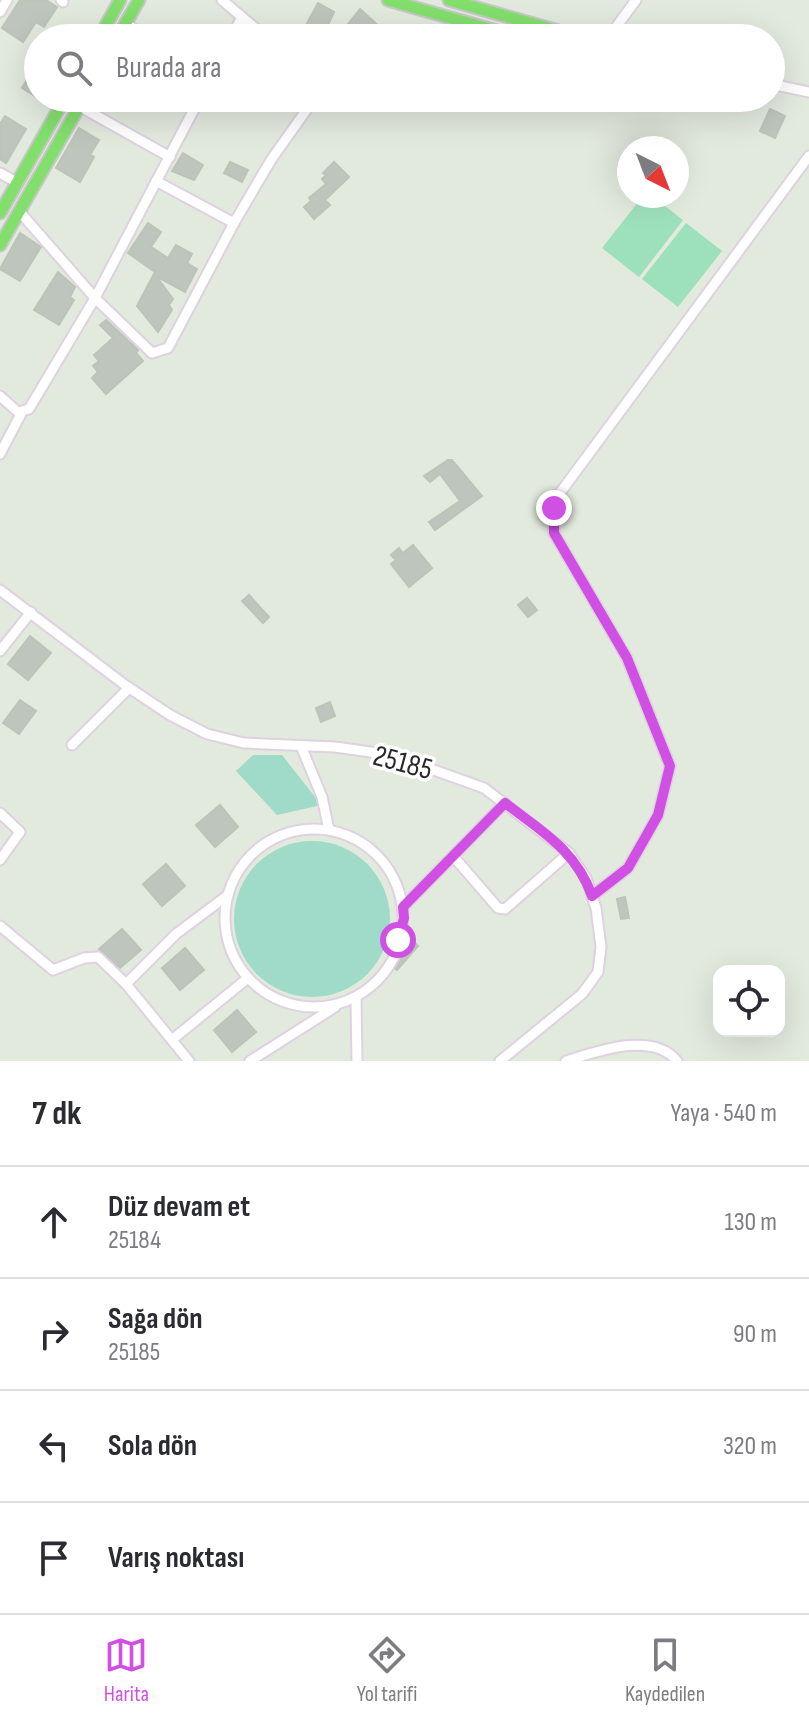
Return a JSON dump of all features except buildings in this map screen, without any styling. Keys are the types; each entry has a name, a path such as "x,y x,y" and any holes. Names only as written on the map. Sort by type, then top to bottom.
{"main road":[{"path":"107,24 120,0"},
{"path":"126,24 139,0"},
{"path":"388,0 472,24"},
{"path":"449,0 534,24"},
{"path":"0,213 57,112"},
{"path":"0,245 76,112"}],"street":[{"path":"0,12 7,0"},
{"path":"222,0 250,24"},
{"path":"618,24 636,0"},
{"path":"238,24 242,17"},
{"path":"785,87 809,92"},
{"path":"98,112 170,157"},
{"path":"0,396 15,410 22,412 29,409 95,298 193,112"},
{"path":"19,211 95,298 152,353 163,351 168,348 271,160 305,112"},
{"path":"592,896 628,868 658,815 670,766 627,658 554,533 557,497 809,156"},
{"path":"0,173 18,183"},
{"path":"156,181 234,223"},
{"path":"0,454 22,412"},
{"name":"25185","path":"0,590 129,688 170,715 207,734 244,743 335,747 392,755 484,788 569,853 586,878 596,908 601,962 594,981 582,994 500,1061"},
{"path":"0,651 31,612"},
{"path":"72,745 129,688"},
{"path":"301,746 322,797 329,830"},
{"path":"403,907 505,803"},
{"path":"0,813 20,832 0,860"},
{"path":"250,1061 338,1005 356,998 373,983 398,940 404,918 395,880 379,856 356,839 329,830 290,833 256,851 239,871 228,895 225,917 227,939 235,960 248,978 267,994 289,1004 313,1008 338,1005"},
{"path":"453,856 498,908 505,909 569,853"},
{"path":"126,984 176,934 228,895"},
{"path":"0,926 53,970 84,958 98,957 126,984 189,1061"},
{"path":"173,1039 248,978"},
{"path":"356,998 357,1061"},
{"path":"566,1061 609,1048 653,1045 670,1052 677,1061"}],"shaded area":[{"path":"253,755 282,755 319,802 317,806 277,815 236,771"},
{"path":"312,841 342,847 367,864 384,889 390,919 384,949 367,974 342,991 312,997 282,991 257,974 240,949 234,919 240,889 257,864 282,847"}],"green space":[{"path":"634,208 668,208 683,220 639,277 602,248"},
{"path":"686,223 722,251 678,307 642,279"}],"route":[{"path":"398,940 404,918 403,907 505,803 569,853 586,878 592,896 628,868 658,815 670,766 627,658 554,533 554,508"}]}
